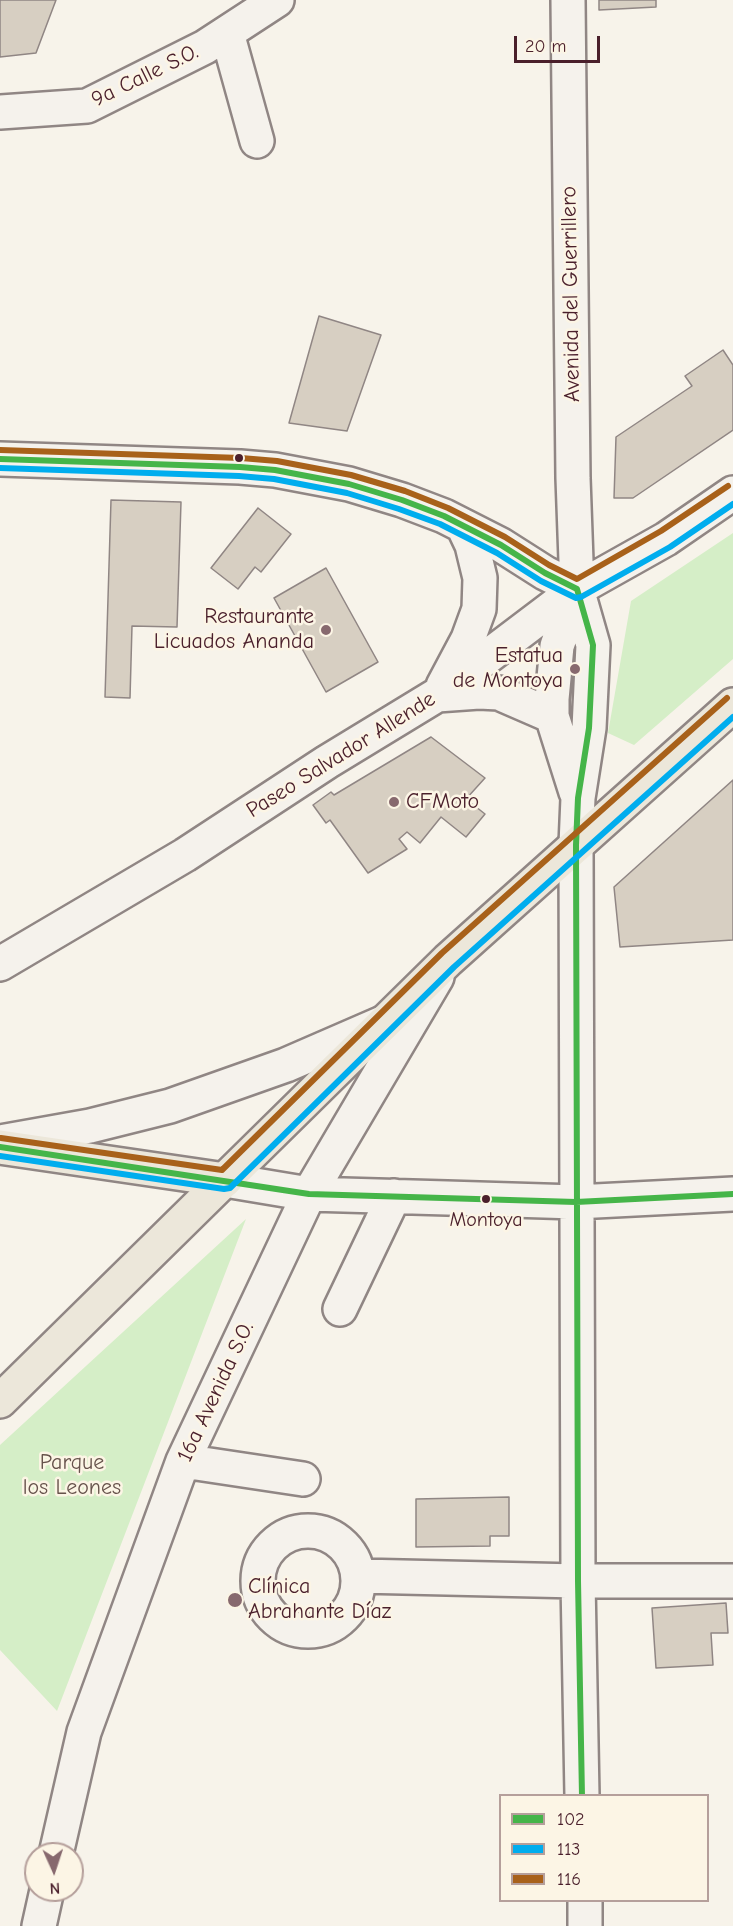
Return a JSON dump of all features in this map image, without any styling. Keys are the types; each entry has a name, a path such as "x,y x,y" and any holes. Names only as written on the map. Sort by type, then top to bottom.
{"main road":[{"path":"0,1401 448,960 733,705"},
{"path":"0,1147 225,1180"}],"street":[{"name":"9a Calle S.O.","path":"0,112 87,106 205,47 277,0"},
{"name":"Avenida del Guerrillero","path":"568,0 573,478 577,588 593,645 590,728 578,798 576,844 578,1581 582,1794"},
{"path":"226,33 257,141"},
{"path":"0,459 275,470 349,484 444,516 501,545 545,573 577,588"},
{"name":"Paseo Salvador Allende","path":"5,950 184,855 327,762 437,695 577,588 666,539 733,493"},
{"path":"437,695 468,639 479,609 480,578 472,545 463,526"},
{"name":"Avenida del Guerrillero","path":"577,588 556,646 552,716 578,798"},
{"path":"437,695 499,693 552,716"},
{"name":"16a Avenida S.O.","path":"59,1842 84,1732 183,1461 309,1194 448,960"},
{"path":"0,1142 90,1126 170,1106 286,1065 385,1022"},
{"path":"225,1180 309,1194 576,1202 733,1194"},
{"path":"340,1309 394,1196"},
{"path":"183,1461 303,1479"},
{"path":"359,1576 578,1581 733,1581"},
{"path":"39,1926 44,1902"},
{"path":"585,1902 585,1926"}],"green space":[{"path":"733,533 733,659 634,745 608,733 631,601"},
{"name":"Parque los Leones","path":"246,1219 57,1711 0,1650 0,1445"}],"building":[{"path":"0,0 56,0 36,53 0,57"},
{"path":"599,0 656,0 656,7 599,10"},
{"path":"319,316 381,335 347,431 289,423"},
{"path":"723,350 733,365 733,430 633,498 614,498 616,437 692,386 685,376"},
{"path":"111,500 181,502 177,627 132,626 130,698 105,697"},
{"path":"258,508 291,534 261,572 255,567 238,589 211,568"},
{"name":"Restaurante Licuados Ananda","path":"326,568 378,662 326,692 274,598"},
{"name":"CFMoto","path":"431,737 485,778 466,799 485,814 466,837 441,817 420,843 407,832 399,839 407,849 368,873 330,820 326,823 313,805 331,792 334,795"},
{"path":"733,780 733,940 620,947 614,887"},
{"path":"509,1497 509,1536 490,1536 490,1546 416,1547 416,1499"},
{"path":"726,1603 728,1633 711,1633 713,1665 656,1668 652,1608"}],"transit line":[{"name":"116","path":"0,450 241,458 277,461 351,475 405,491 448,508 505,537 549,565 577,579 661,531 728,486"},
{"name":"102","path":"0,459 240,467 275,470 349,484 444,516 501,545 545,573 577,589 593,645 589,728 578,798 576,845 578,1581 582,1794"},
{"name":"113","path":"0,468 239,476 274,479 347,493 440,524 576,598 670,547 733,504"},
{"name":"116","path":"1,1138 222,1170 442,953 727,698"},
{"name":"113","path":"0,1156 224,1189 230,1188 454,967 733,717"},
{"name":"102","path":"0,1147 309,1194 576,1202 733,1194"}],"place":[{"name":"Restaurante Licuados Ananda","path":"326,630"},
{"name":"Estatua de Montoya","path":"575,669"},
{"name":"CFMoto","path":"394,802"},
{"name":"Montoya","path":"486,1199"},
{"name":"Clínica Abrahante Díaz","path":"235,1600"}]}
